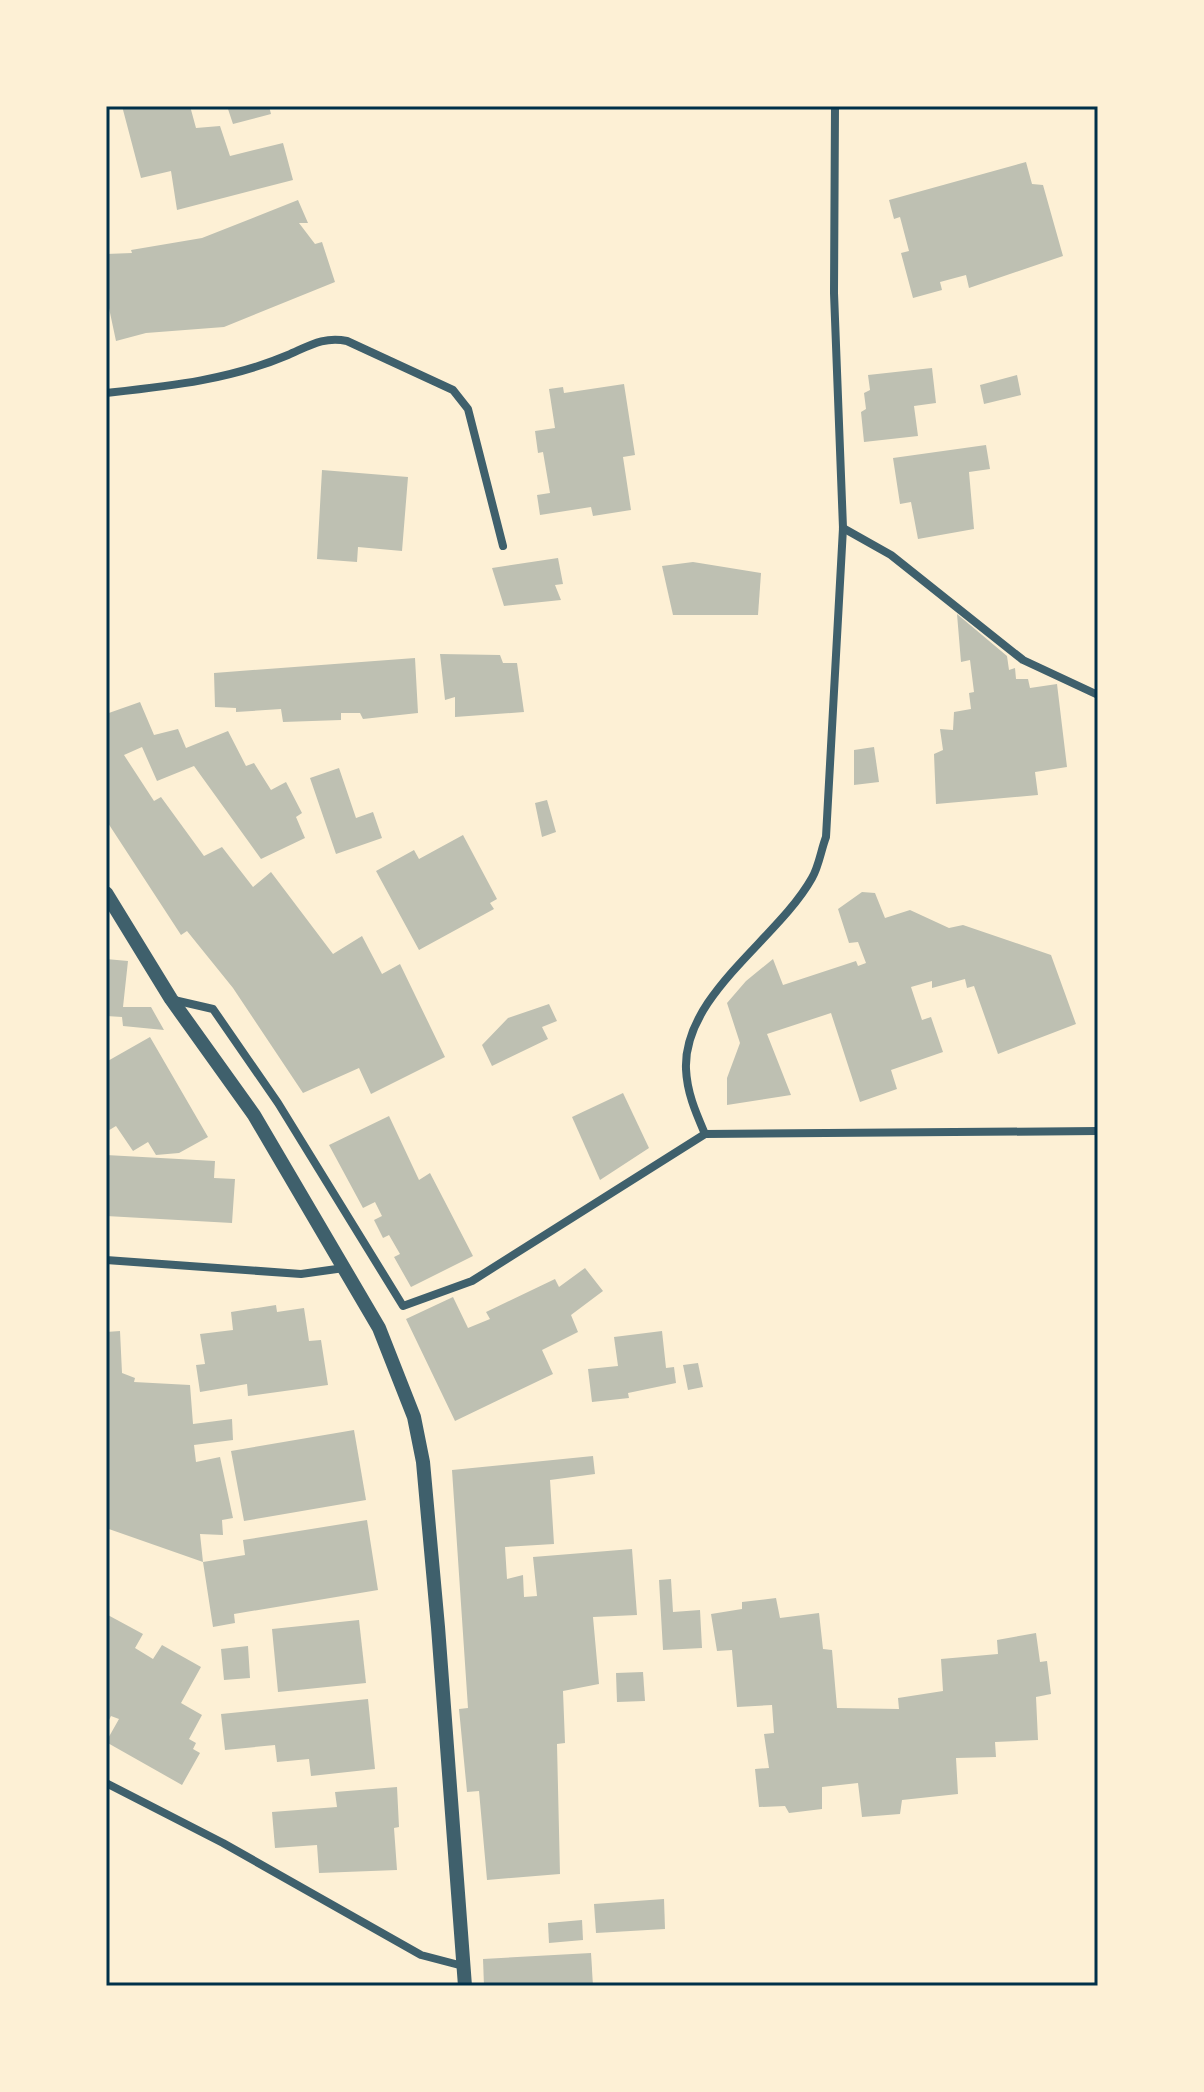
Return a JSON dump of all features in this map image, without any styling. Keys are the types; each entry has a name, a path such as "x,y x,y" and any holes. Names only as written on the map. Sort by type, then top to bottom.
{"street":[{"path":"705,1134 690,1097 685,1068 690,1038 703,1007 789,911 813,876 826,837 843,528 834,293 835,106"},
{"path":"106,393 211,381 249,372 330,337 347,341 453,390 468,409 503,546"},
{"path":"843,528 891,555 1023,660 1098,695"},
{"path":"106,893 171,999 254,1115 344,1268 379,1328 414,1417 423,1462 465,1986"},
{"path":"171,999 213,1009 278,1103 403,1306 472,1281 705,1134 1098,1131"},
{"path":"106,1260 301,1274 344,1268"},
{"path":"106,1783 223,1843 421,1955 463,1966"}],"building":[{"path":"122,106 190,106 196,128 220,126 230,156 283,143 293,180 177,210 171,171 141,178"},
{"path":"227,106 269,106 271,114 233,124"},
{"path":"1026,162 1032,184 1043,185 1063,256 969,288 966,275 940,282 942,290 913,298 901,253 909,251 900,217 894,219 889,200"},
{"path":"298,200 308,223 299,223 315,244 322,242 335,282 224,327 146,333 116,341 106,294 106,254 132,253 131,250 202,238"},
{"path":"932,368 936,403 914,406 918,436 864,442 861,412 866,409 864,393 870,390 868,375"},
{"path":"1017,375 1021,395 984,404 980,385"},
{"path":"624,384 635,455 623,457 631,510 593,516 591,507 540,515 537,495 550,493 543,452 538,453 535,431 555,428 549,389 563,387 564,393"},
{"path":"986,445 990,469 969,472 974,529 918,539 911,502 900,504 893,458"},
{"path":"322,470 408,477 402,551 358,547 357,562 317,559"},
{"path":"558,558 563,584 555,585 561,600 504,606 492,568"},
{"path":"693,562 761,573 758,615 673,615 662,566"},
{"path":"957,614 1007,656 1009,670 1015,668 1016,679 1028,679 1030,688 1057,684 1067,767 1035,772 1038,795 936,804 934,754 943,750 940,729 953,730 954,712 971,709 969,693 974,692 970,660 961,662"},
{"path":"440,654 500,655 503,663 517,663 524,712 455,717 455,697 445,700"},
{"path":"415,658 418,713 363,719 360,713 341,713 341,720 283,722 281,709 236,712 236,708 215,707 214,673"},
{"path":"140,702 154,735 178,729 186,748 228,731 246,766 254,763 271,790 286,782 302,813 296,817 305,838 261,859 194,766 157,781 142,747 124,755 154,801 161,797 204,856 222,847 253,887 271,872 333,954 362,936 382,974 400,964 445,1057 371,1094 359,1068 303,1093 233,988 187,931 181,935 106,820 106,714"},
{"path":"874,747 879,782 854,785 854,750"},
{"path":"339,768 356,818 373,812 382,838 336,854 310,778"},
{"path":"547,800 556,832 542,837 535,803"},
{"path":"463,835 497,899 490,903 494,909 419,950 376,871 414,850 419,859"},
{"path":"862,892 875,893 885,918 910,910 949,928 963,925 1051,955 1076,1024 998,1054 974,986 967,988 965,979 932,988 932,981 911,987 922,1020 931,1017 943,1052 891,1070 897,1089 860,1102 831,1013 767,1034 791,1095 727,1105 727,1078 740,1043 727,1003 746,981 773,959 783,985 856,961 858,966 866,963 858,942 849,943 838,909"},
{"path":"106,959 128,961 123,1007 151,1007 164,1030 123,1026 122,1017 106,1016"},
{"path":"549,1004 557,1021 542,1027 548,1039 492,1066 482,1045 508,1018"},
{"path":"150,1037 208,1137 179,1153 156,1155 148,1142 133,1151 116,1126 106,1132 106,1062"},
{"path":"623,1093 649,1148 600,1180 572,1117"},
{"path":"389,1116 419,1180 430,1173 473,1256 411,1287 394,1257 400,1254 389,1235 383,1238 374,1220 382,1216 375,1202 363,1208 329,1145"},
{"path":"106,1155 215,1161 214,1178 235,1179 232,1223 106,1216"},
{"path":"585,1268 603,1291 571,1315 578,1332 542,1350 553,1374 455,1421 406,1319 453,1297 468,1328 490,1319 486,1312 555,1279 559,1287"},
{"path":"276,1305 277,1312 304,1308 309,1341 321,1340 328,1385 248,1396 247,1384 200,1392 196,1365 205,1364 200,1334 233,1330 231,1312"},
{"path":"120,1331 122,1373 135,1378 134,1382 190,1385 193,1424 232,1419 233,1440 194,1445 196,1462 220,1457 233,1518 222,1520 223,1535 200,1534 203,1562 106,1528 106,1332"},
{"path":"662,1331 666,1368 674,1367 676,1383 628,1393 629,1398 592,1402 588,1369 618,1366 614,1337"},
{"path":"698,1363 703,1387 688,1390 683,1365"},
{"path":"354,1430 366,1500 244,1521 231,1451"},
{"path":"593,1456 595,1474 550,1480 554,1544 505,1547 507,1579 523,1575 524,1597 537,1596 533,1557 632,1549 637,1615 593,1617 599,1684 563,1691 565,1743 557,1744 560,1874 487,1880 479,1791 467,1792 459,1709 468,1708 452,1470"},
{"path":"367,1520 378,1590 234,1614 235,1623 213,1627 203,1562 245,1555 243,1540"},
{"path":"671,1579 673,1612 700,1610 702,1648 663,1650 659,1580"},
{"path":"776,1598 780,1618 819,1613 823,1649 832,1650 837,1708 899,1709 898,1698 943,1691 941,1659 998,1654 997,1640 1036,1633 1040,1662 1047,1661 1051,1694 1036,1697 1038,1740 995,1742 996,1757 956,1758 958,1794 902,1800 900,1814 862,1817 858,1783 822,1787 822,1809 789,1813 785,1806 759,1807 755,1769 769,1768 764,1734 774,1733 772,1705 737,1707 732,1650 717,1651 711,1614 742,1609 742,1602"},
{"path":"106,1614 143,1634 135,1648 153,1659 162,1645 201,1667 181,1703 202,1715 189,1739 196,1743 193,1749 200,1753 182,1785 106,1742 119,1719 111,1716 106,1726"},
{"path":"359,1620 366,1683 278,1692 272,1629"},
{"path":"248,1646 250,1678 224,1680 221,1649"},
{"path":"643,1672 645,1701 617,1702 616,1673"},
{"path":"368,1699 375,1769 311,1776 309,1759 277,1762 275,1745 225,1750 221,1714"},
{"path":"397,1787 399,1827 394,1828 397,1870 319,1873 317,1845 275,1848 272,1812 337,1807 335,1792"},
{"path":"664,1899 665,1929 596,1933 594,1904"},
{"path":"582,1920 583,1940 549,1943 548,1923"},
{"path":"591,1953 593,1986 484,1986 483,1959"}]}
